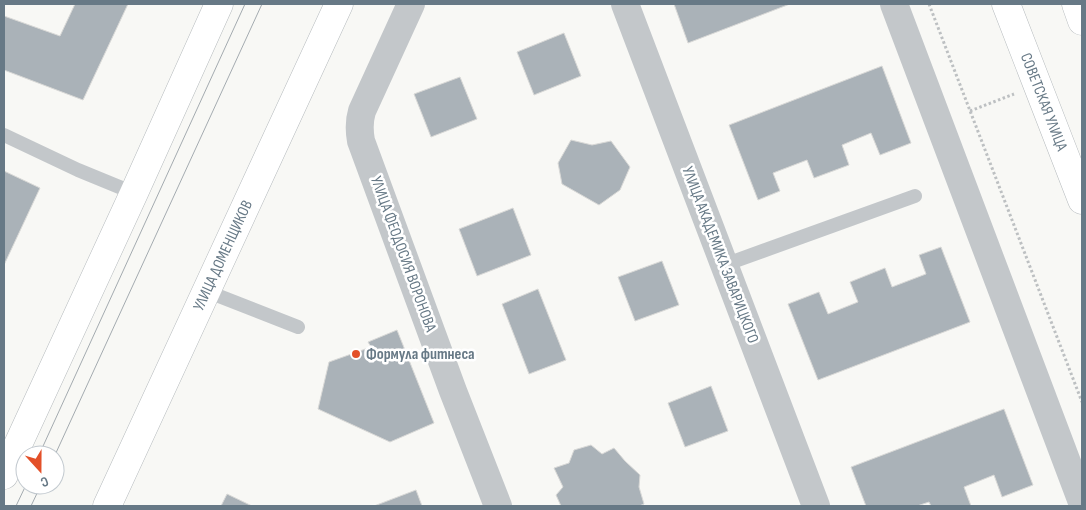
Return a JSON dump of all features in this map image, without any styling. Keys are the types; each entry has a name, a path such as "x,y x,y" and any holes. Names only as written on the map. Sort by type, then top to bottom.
{"main road":[{"path":"4,475 219,4"},
{"name":"УЛИЦА ДОМЕНЩИКОВ","path":"110,505 206,291 339,4"},
{"name":"СОВЕТСКАЯ УЛИЦА","path":"1006,4 1080,190"},
{"path":"1076,4 1082,21"}],"street":[{"name":"УЛИЦА ФЕОДОСИЯ ВОРОНОВА","path":"411,4 362,111 359,120 359,130 361,140 453,391 498,506"},
{"name":"УЛИЦА АКАДЕМИКА ЗАВАРИЦКОГО","path":"625,4 816,506"},
{"path":"894,4 1082,502"}],"lane":[{"path":"4,134 78,170 134,192"},
{"path":"724,265 915,196"},
{"path":"206,291 298,327"}],"path":[{"path":"929,4 1082,402"},
{"path":"970,111 1014,94"}],"building":[{"path":"75,4 128,4 83,100 4,70 4,16 60,36"},
{"path":"674,4 790,4 688,43"},
{"path":"564,33 581,76 534,95 517,52"},
{"path":"882,66 911,143 880,155 871,133 842,145 849,165 814,178 807,160 773,173 780,191 758,200 729,125"},
{"path":"460,77 477,119 431,137 414,94"},
{"path":"571,140 592,145 611,141 630,167 620,190 599,205 562,184 558,163"},
{"path":"4,171 40,188 4,265"},
{"path":"513,208 531,255 477,276 459,229"},
{"path":"941,247 970,322 818,380 788,304 819,292 828,314 858,302 850,282 885,268 892,287 926,274 919,255"},
{"path":"662,261 679,305 635,321 618,277"},
{"path":"538,289 566,360 529,374 502,304"},
{"path":"397,330 434,423 390,442 318,409 329,362 371,347 368,342"},
{"path":"711,386 728,431 685,447 668,403"},
{"path":"1004,409 1033,485 1002,497 994,475 964,487 971,506 931,506 929,502 917,506 866,506 851,467"},
{"path":"591,445 602,454 614,448 640,475 639,487 644,504 639,506 561,506 556,495 563,487 554,468 569,463 574,450"},
{"path":"416,490 422,506 374,506"},
{"path":"227,494 252,506 221,506"}],"tram line":[{"path":"44,445 245,4"},
{"path":"60,445 262,4"},
{"path":"16,506 21,495"},
{"path":"31,506 36,495"}],"place":[{"name":"Формула фитнеса","path":"356,354"}]}
